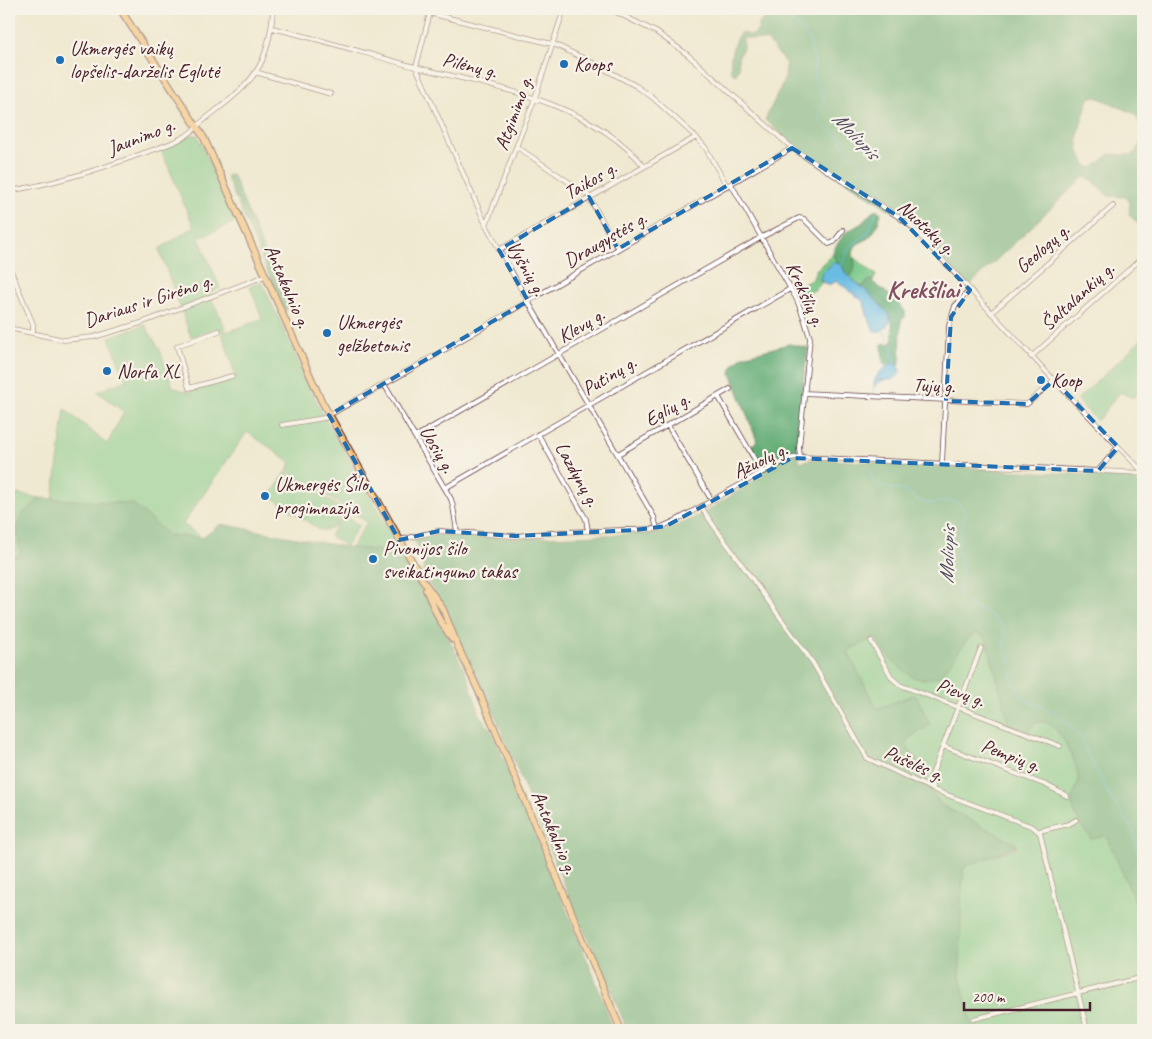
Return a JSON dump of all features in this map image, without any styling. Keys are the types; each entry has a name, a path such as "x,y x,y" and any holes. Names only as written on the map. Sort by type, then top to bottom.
{"main road":[{"name":"Antakalnio g.","path":"120,9 197,127 215,160 308,372 330,416 422,579 443,609 621,1030"}],"street":[{"name":"Jaunimo g.","path":"9,192 84,173 122,161 173,142 192,132 234,97 256,72 268,45 274,9"},
{"name":"Krekšlių g.","path":"414,9 431,11 553,44 576,54 636,86 652,97 705,147 762,238 804,318 810,338 800,457"},
{"name":"Atgimimo g.","path":"486,225 535,98 564,9"},
{"name":"Nuotekų g.","path":"610,9 656,32 688,55 792,148 911,226 1032,357 1143,472"},
{"path":"416,67 431,11"},
{"name":"Pilėnų g.","path":"272,28 535,98 574,114 605,133 620,143 644,166"},
{"name":"Vyšnių g.","path":"416,67 486,225 499,250 654,517 657,529"},
{"path":"256,72 331,94"},
{"name":"Taikos g.","path":"499,250 696,137"},
{"path":"517,147 582,190 590,198 618,249"},
{"name":"Draugystės g.","path":"330,416 792,148"},
{"name":"Geologų g.","path":"991,313 1113,206"},
{"name":"Klevų g.","path":"415,437 799,218 804,219 829,244 834,242 843,230"},
{"name":"Šaltalankių g.","path":"1032,357 1143,257"},
{"path":"9,266 33,324 33,332"},
{"name":"Dariaus ir Girėno g.","path":"9,328 64,340 105,335 265,276"},
{"name":"Putinų g.","path":"444,488 790,289"},
{"path":"942,463 950,317 959,302 970,290"},
{"path":"219,331 177,346 189,388 232,376"},
{"name":"Tujų g.","path":"804,393 1027,404 1054,380"},
{"name":"Uosių g.","path":"384,384 453,506 457,532"},
{"name":"Eglių g.","path":"618,454 730,389"},
{"path":"718,396 762,472"},
{"path":"282,425 330,416"},
{"path":"668,426 712,500"},
{"name":"Lazdynų g.","path":"538,434 586,520 588,531"},
{"path":"1098,471 1118,447"},
{"name":"Ąžuolų g.","path":"400,540 431,532 515,536 657,529 666,526 785,460 800,457 1143,472"},
{"name":"Pušelės g.","path":"701,507 813,663 867,758 934,790 1039,831"},
{"name":"Pievų g.","path":"871,641 896,682 958,708 1060,746"},
{"path":"934,790 930,782 981,648"},
{"name":"Pempių g.","path":"943,746 1046,784 1067,796"},
{"path":"1076,820 1069,824 1039,831 1087,1030"},
{"path":"974,1019 1143,977"}],"highlighted area":[{"path":"792,148 899,217 970,290 951,317 946,401 1027,404 1054,380 1118,447 1098,471 792,458 666,526 635,530 515,536 439,531 399,540 329,415 528,301 499,250 589,197 618,249"}],"green space":[{"path":"763,9 1143,9 1143,230 1129,214 1130,202 1125,197 1108,196 1092,180 1084,177 969,286 905,219 805,155 765,120 785,78 786,64 768,41 743,38 743,48 738,58 739,67 736,75 731,70 733,47 737,37 740,33 753,35 758,30 759,24 763,19","holes":["1096,97 1135,114 1142,131 1142,141 1132,155 1110,154 1091,168 1084,161 1080,153 1078,136 1089,99"]},
{"path":"192,135 197,135 237,221 199,238 220,288 209,293 227,332 262,319 250,286 262,282 321,411 381,514 384,523 403,552 351,548 367,522 287,470 291,462 247,432 183,524 202,538 167,535 133,504 53,499 65,409 107,444 124,412 97,392 126,380 109,337 145,325 160,350 173,387 188,392 236,377 220,327 191,337 159,249 194,227 161,150"},
{"path":"232,174 288,309 284,310 226,176"},
{"path":"876,209 881,213 878,223 870,236 855,247 853,254 855,265 849,277 837,262 833,254 834,249 845,233 864,222"},
{"path":"833,254 837,262 834,262 820,279 822,282 816,289 799,297 795,289 813,279 816,270"},
{"path":"854,257 876,275 873,281 870,280 862,287 849,277 854,270"},
{"path":"870,280 892,297 905,311 905,317 901,320 900,363 898,366 894,363 887,367 883,362 882,344 893,343 892,322 889,315 862,287"},
{"path":"1143,338 1143,387 1133,398 1120,392 1097,421 1077,400"},
{"path":"789,344 808,348 801,397 797,451 800,462 814,459 1125,477 1143,486 1143,920 1108,839 1104,836 1091,839 1075,814 1072,798 1078,783 1078,775 1072,756 1059,734 1052,726 1044,722 1036,723 1028,732 1008,724 1007,714 986,638 978,633 970,636 941,676 926,679 914,677 901,669 875,637 847,651 876,707 879,708 914,695 917,697 929,723 928,726 909,738 906,746 916,759 930,791 941,805 1016,844 1016,846 964,867 961,897 960,976 973,1030 627,1030 607,980 578,918 491,705 423,573 424,555 413,539 441,534 518,538 656,533 685,523 765,474 750,447 757,441 731,373 733,365 743,356"},
{"path":"286,472 351,515 349,517 339,512 338,521 333,527 327,530 318,529 270,496"},
{"path":"9,493 41,498 22,514 21,556 9,558"},
{"path":"41,498 133,504 168,535 202,538 221,524 351,548 403,552 446,632 468,678 480,715 493,733 593,974 612,1030 9,1030 9,558 21,555 18,522 25,512"},
{"path":"343,515 359,525 346,546 330,536"},
{"path":"975,633 986,638 1007,714 1008,724 1028,732 1036,723 1044,722 1052,726 1066,745 1078,775 1078,782 1071,801 1108,839 1143,920 1143,1030 973,1030 960,976 961,897 964,866 1016,848 1016,844 941,805 930,790 916,759 906,746 909,738 928,726 913,695 879,708 876,707 847,651 875,637 892,660 965,642"}],"water":[{"path":"834,262 842,265 845,273 872,296 889,314 890,321 881,331 874,331 864,302 837,281 828,284 820,279 822,273"},
{"path":"892,363 896,364 900,370 899,374 895,378 879,381 874,387 877,376"}],"waterway":[{"name":"Moliupis","path":"785,9 786,14 808,38 815,60 814,77 816,86 824,95 820,113 823,125 838,136 845,149 857,157 862,167 877,176 883,200"},
{"name":"Moliupis","path":"842,265 848,249 868,233 876,212"},
{"name":"Moliupis","path":"883,330 889,340"},
{"name":"Moliupis","path":"892,345 894,364"},
{"name":"Moliupis","path":"874,386 874,393"},
{"name":"Moliupis","path":"870,470 873,481 883,487 907,491 915,499 928,504 948,501 956,502 963,507 965,514 958,546 963,573 958,586 960,598 972,607 983,610 1003,626 1004,647 1010,657 1013,680 1020,695 1029,702 1054,711 1081,737 1088,755 1109,795 1134,831 1143,880"}],"place":[{"name":"Ukmergės vaikų lopšelis-darželis Eglutė","path":"60,60"},
{"name":"Koops","path":"564,64"},
{"name":"Ukmergės gelžbetonis","path":"327,333"},
{"name":"Norfa XL","path":"107,371"},
{"name":"Koop","path":"1041,380"},
{"name":"Ukmergės Šilo progimnazija","path":"265,496"},
{"name":"Pivonijos šilo sveikatingumo takas","path":"373,559"}],"district":[{"name":"Krekšliai","path":"923,289"}]}
